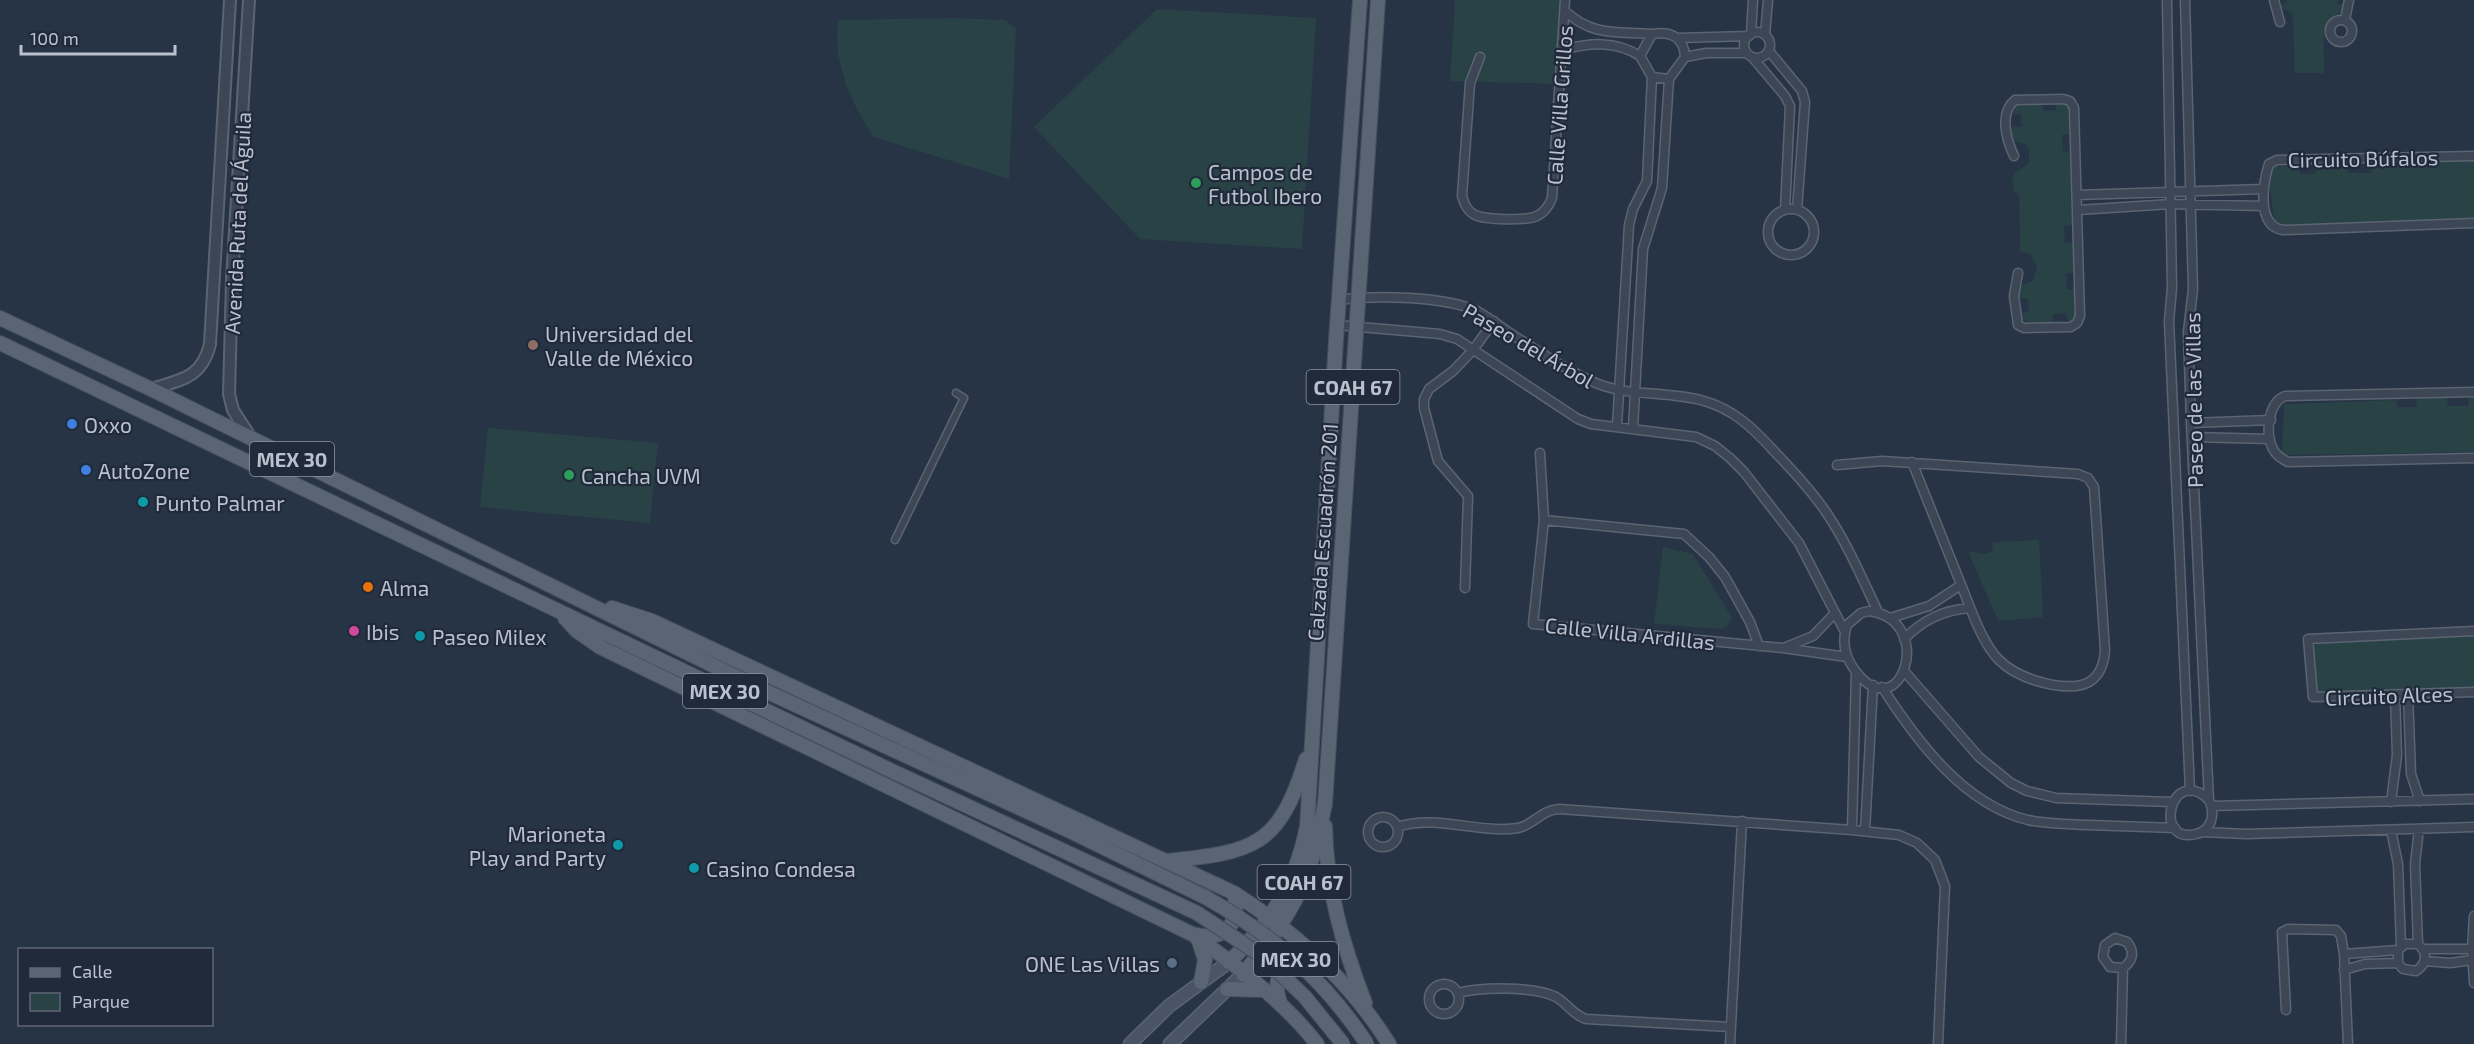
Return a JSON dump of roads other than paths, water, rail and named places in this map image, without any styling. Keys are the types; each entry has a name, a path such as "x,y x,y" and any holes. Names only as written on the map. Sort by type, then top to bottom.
{"main road":[{"name":"Calzada Escuadrón 201","path":"1229,962 1276,921 1303,847 1309,802 1338,300 1360,0"},
{"name":"Calzada Escuadrón 201","path":"1243,974 1306,877 1325,804 1378,0"},
{"name":"MEX 30","path":"0,318 151,389 906,757 1072,832 1205,897 1238,915 1298,960 1334,1000 1367,1044"},
{"name":"MEX 30","path":"0,343 892,771 1197,913 1263,956 1305,997 1343,1044"},
{"path":"584,601 652,621 1234,893 1276,921 1321,961 1370,1013"},
{"path":"557,610 577,632 600,646 1195,936 1281,1005 1317,1044"},
{"path":"1167,861 1214,856 1238,850 1256,842 1273,830 1291,803 1311,743"},
{"path":"1325,804 1329,875 1344,945 1370,1013 1389,1044"},
{"path":"1195,936 1204,938 1217,936 1228,929 1235,918 1237,906 1234,893"},
{"path":"1195,936 1205,960 1199,984 1214,1001"},
{"path":"1281,1005 1276,994 1276,983 1281,972 1289,964 1299,959 1311,958 1321,961"},
{"name":"COAH 67","path":"1130,1044 1169,1006 1229,962"},
{"name":"COAH 67","path":"1170,1044 1243,974"},
{"path":"1227,989 1262,990"}],"street":[{"name":"Avenida Ruta del Águila","path":"151,389 183,379 198,370 206,358 210,344 230,0"},
{"name":"Avenida Ruta del Águila","path":"249,0 232,280 229,394 233,410 253,440"},
{"name":"Calle Villa Grillos","path":"1480,57 1470,83 1462,196 1464,204 1470,212 1483,217 1527,219 1543,212 1552,198 1565,0"},
{"path":"1753,0 1750,35 1744,46 1785,96 1790,106 1785,210"},
{"path":"1767,0 1766,35 1769,41 1769,51 1802,91 1805,102 1797,210"},
{"name":"Paseo de las Villas","path":"2167,0 2172,288 2169,321 2190,791"},
{"name":"Paseo de las Villas","path":"2185,0 2193,289 2188,332 2210,803"},
{"path":"2274,0 2280,22"},
{"path":"2345,20 2349,0"},
{"path":"1565,11 1588,28 1653,34 1663,32 1678,38 1759,33 1766,35"},
{"path":"1640,56 1653,34"},
{"path":"1678,38 1684,49 1685,57"},
{"path":"1562,51 1581,45 1598,44 1625,48 1640,56 1652,77 1647,181 1633,210 1629,225 1617,426"},
{"path":"1633,428 1644,249 1662,188 1669,79 1685,57 1706,52 1761,58 1769,51"},
{"path":"1652,77 1669,79"},
{"path":"2014,156 2007,136 2009,105 2015,100 2063,99 2070,101 2074,108 2078,210 2080,316 2077,323 2071,327 2024,328 2018,325 2014,296 2018,273"},
{"name":"Circuito Búfalos","path":"2264,206 2264,189 2269,164 2277,160 2474,156"},
{"path":"2233,189 2234,205"},
{"path":"2077,195 2171,190 2264,189"},
{"path":"2078,210 2171,204 2264,206 2269,224 2275,229 2283,230 2474,223"},
{"path":"1785,210 1797,210 1809,218 1814,231 1813,238 1805,250 1792,255 1778,251 1773,246 1769,232 1773,219 1785,210"},
{"name":"Paseo del Árbol","path":"1338,300 1359,297 1444,301 1460,304 1494,321 1585,379 1619,392 1702,401 1716,405 1743,420 1808,488 1827,513 1843,540 1878,612"},
{"path":"1465,588 1468,496 1438,461 1424,408 1424,399 1429,389 1453,371 1473,350 1494,321"},
{"name":"Paseo del Árbol","path":"1337,325 1440,334 1457,339 1578,419 1591,424 1695,437 1715,446 1744,472 1799,543 1845,632"},
{"path":"2474,392 2285,396 2279,398 2275,404 2270,439 2278,456 2288,462 2474,458"},
{"path":"895,540 964,398 956,393"},
{"path":"2191,423 2271,420"},
{"path":"2239,422 2240,438"},
{"path":"2192,437 2270,439"},
{"name":"Calle Villa Ardillas","path":"1540,453 1544,520 1533,624 1783,648 1847,657"},
{"path":"1837,465 1882,461 1912,462 2078,474 2088,478 2094,487 2105,650 2104,663 2099,673 2079,686 2071,686 2028,678 2000,662 1970,608 1912,462"},
{"path":"1544,520 1684,534 1709,557 1725,577 1750,622 1759,646"},
{"path":"1890,618 1929,606 1961,585"},
{"path":"1929,606 1934,616"},
{"path":"1904,639 1923,622 1934,616 1951,610 1970,608"},
{"path":"1877,686 1896,683 1905,672 1907,653 1904,639 1890,618 1878,612 1861,613 1852,618 1845,632 1847,657 1856,672 1877,686 1944,767 1974,796 2013,816 2043,823 2175,828 2188,835 2202,832 2247,834 2474,827"},
{"name":"Calle Villa Ardillas","path":"1783,648 1813,636 1835,613"},
{"name":"Circuito Alces","path":"2474,631 2308,639 2313,698 2474,692"},
{"path":"1852,830 1856,672"},
{"path":"1905,672 1980,757 2011,783 2027,791 2056,798 2172,802"},
{"path":"1865,831 1877,686"},
{"path":"2391,802 2397,755 2395,694"},
{"path":"2408,694 2410,774 2421,801"},
{"path":"2397,755 2409,755"},
{"path":"1854,770 1869,771"},
{"path":"2175,828 2169,816 2172,802 2182,792 2190,791 2197,792 2210,803 2474,799"},
{"path":"2202,832 2211,821 2210,803"},
{"path":"1397,826 1429,822 1511,829 1527,825 1544,812 1559,809 1742,821 1899,835 1917,843 1935,860 1941,873 1945,903 1938,1044"},
{"path":"1730,1044 1742,821"},
{"path":"2419,829 2415,864 2421,947 2425,961"},
{"path":"2391,830 2398,864 2398,963 2403,969 2412,971 2420,968 2425,961"},
{"path":"2474,916 2472,950 2474,983"},
{"path":"2286,1010 2282,935 2284,931 2288,929 2336,930 2341,936 2344,954 2348,1044"},
{"path":"2344,954 2399,948 2409,942 2421,947 2472,950"},
{"path":"2425,961 2450,963 2472,960"},
{"path":"2344,970 2365,964 2398,963"},
{"path":"2121,1044 2123,968"},
{"path":"1458,993 1477,990 1544,993 1556,997 1573,1012 1586,1019 1730,1027"}],"place":[{"name":"Campos de Futbol Ibero","path":"1196,183"},
{"name":"Universidad del Valle de México","path":"533,345"},
{"name":"Oxxo","path":"72,424"},
{"name":"AutoZone","path":"86,470"},
{"name":"Cancha UVM","path":"569,475"},
{"name":"Punto Palmar","path":"143,502"},
{"name":"Alma","path":"368,587"},
{"name":"Ibis","path":"354,631"},
{"name":"Paseo Milex","path":"420,636"},
{"name":"Marioneta Play and Party","path":"618,845"},
{"name":"Casino Condesa","path":"694,868"},
{"name":"ONE Las Villas","path":"1172,963"}]}
